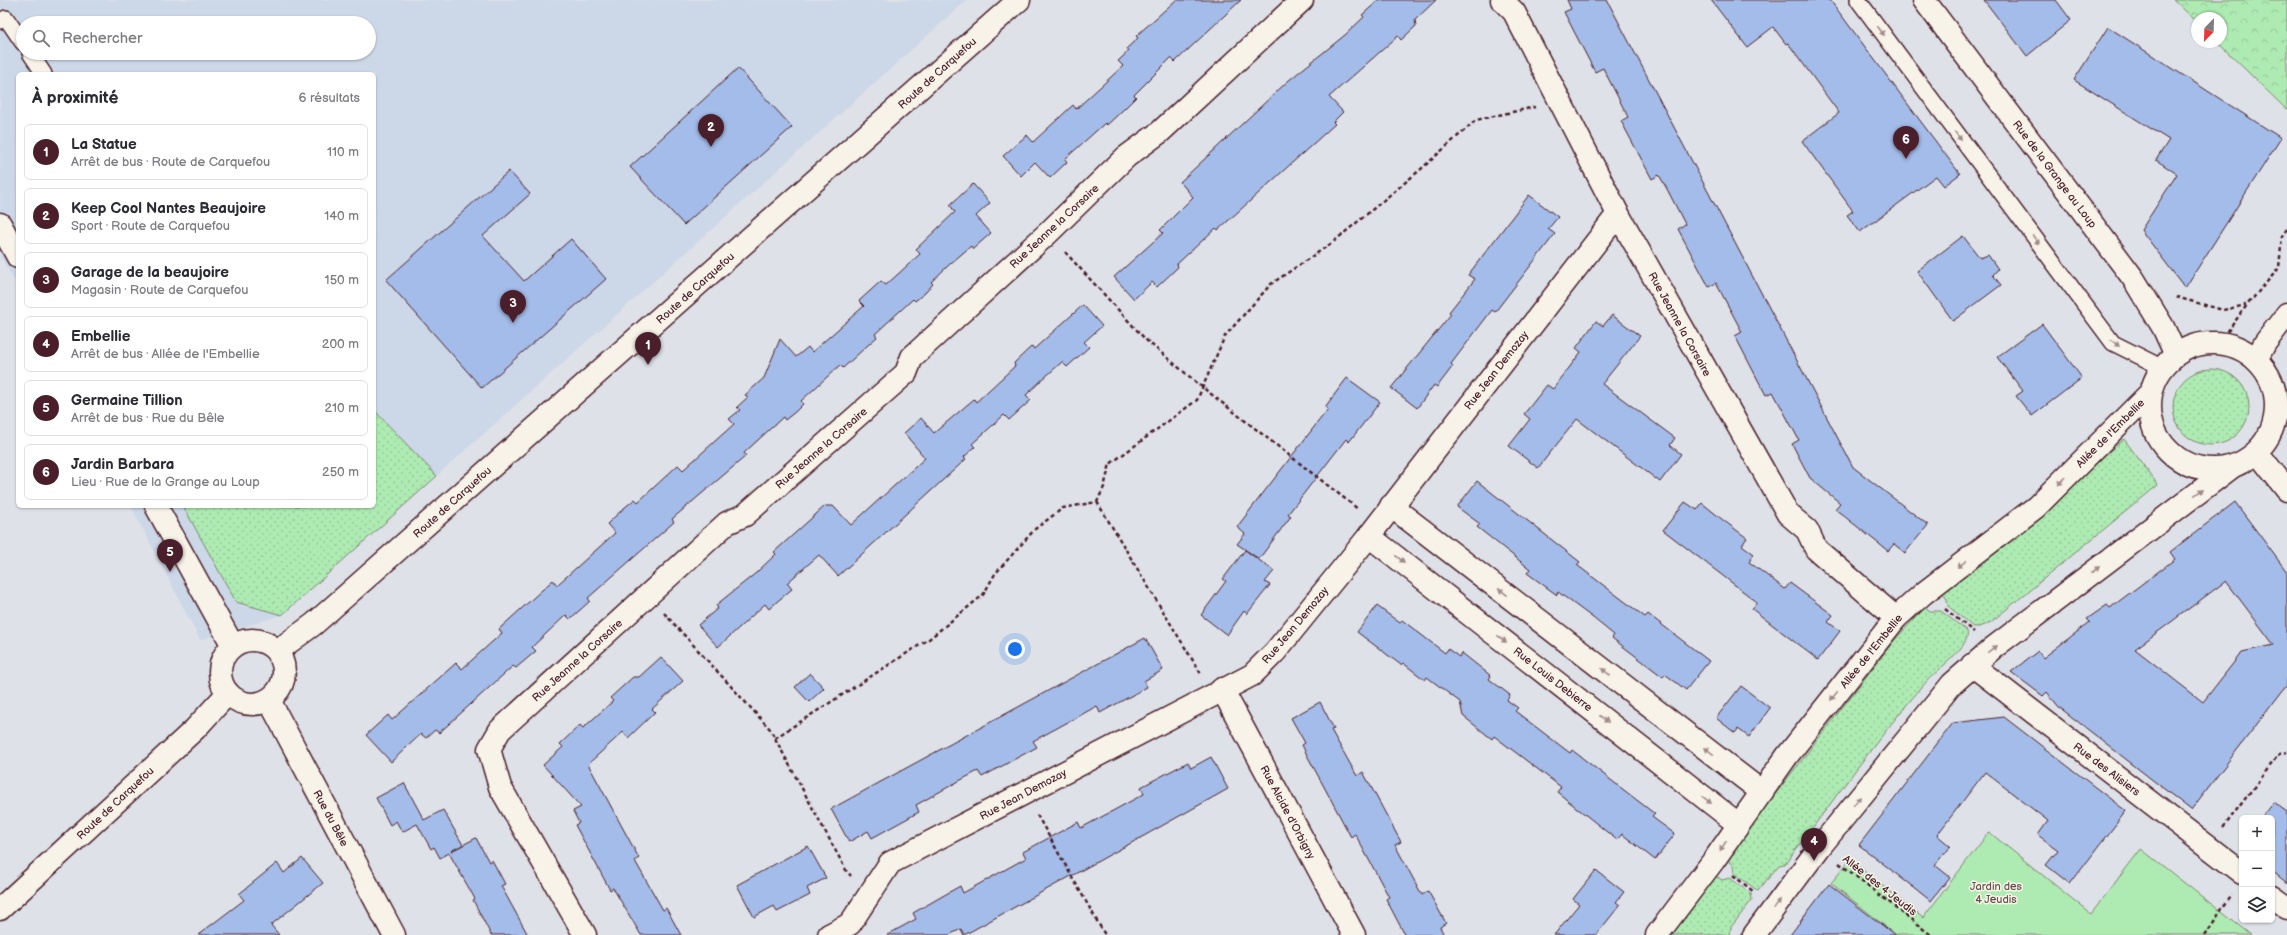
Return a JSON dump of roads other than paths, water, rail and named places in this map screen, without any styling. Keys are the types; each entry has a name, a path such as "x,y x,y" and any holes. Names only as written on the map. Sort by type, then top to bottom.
{"street":[{"name":"Route de Carquefou","path":"277,651 314,624 1020,0"},
{"name":"Rue Jeanne la Corsaire","path":"585,935 500,787 489,749 500,730 727,523 745,515 906,373 912,357 1048,233 1126,157 1160,132 1302,0"},
{"name":"Rue Jeanne la Corsaire","path":"1502,0 1514,12 1618,214 1788,514 1807,530 1816,548 1896,618"},
{"name":"Rue de la Grange au Loup","path":"1924,0 2133,278 2163,327 2168,360"},
{"name":"Rue Jean Demozay","path":"829,935 853,929 870,894 890,864 1252,674 1275,652 1373,530 1618,214"},
{"path":"0,224 16,253"},
{"path":"2257,358 2265,343 2287,314"},
{"path":"1754,935 1819,848 1952,684 1993,648 2232,467 2257,452 2272,431 2277,406 2272,380 2257,358 2235,346 2209,342 2168,360 2149,394 2149,416 2156,436 2170,454 2188,466 2210,470 2232,467"},
{"name":"Allée de l'Embellie","path":"1657,935 1714,860 1738,824 1792,750 1896,618 1924,593 2036,507 2149,394"},
{"path":"2257,452 2287,490"},
{"path":"1391,506 1762,792"},
{"path":"157,508 233,646"},
{"name":"Rue Louis Debierre","path":"1373,530 1738,824"},
{"path":"249,640 259,640 269,644 277,651 283,661 285,672 283,683 278,692 269,700 259,704 248,704 237,701 228,693 223,686 220,676 221,666 224,656 233,646 249,640"},
{"name":"Rue des Alisiers","path":"1972,665 2239,872"},
{"name":"Rue Alcide d'Orbigny","path":"1222,689 1354,935"},
{"name":"Route de Carquefou","path":"0,910 195,729 228,693"},
{"name":"Rue du Bêle","path":"269,700 394,935"},
{"path":"2275,899 2287,908"}],"lane":[{"path":"1858,0 2113,343 2168,360"},
{"path":"0,21 6,18 16,33"},
{"path":"35,60 43,72"}],"place":[{"name":"Keep Cool Nantes Beaujoire","path":"711,147"},
{"name":"Jardin Barbara","path":"1906,159"},
{"name":"Garage de la beaujoire","path":"513,323"},
{"name":"La Statue","path":"648,365"},
{"name":"Germaine Tillion","path":"170,572"},
{"name":"Embellie","path":"1814,861"}],"park label":[{"name":"Jardin des 4 Jeudis","path":"1996,892"}]}
